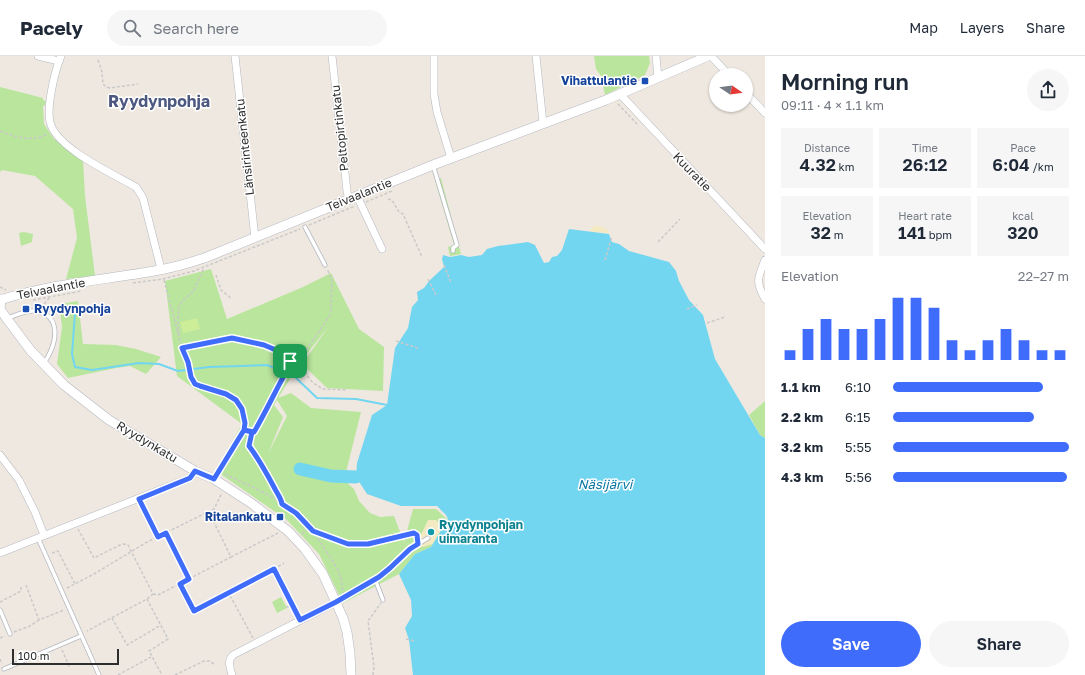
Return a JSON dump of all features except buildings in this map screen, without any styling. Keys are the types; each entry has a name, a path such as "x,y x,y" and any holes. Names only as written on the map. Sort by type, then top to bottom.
{"main road":[{"name":"Teivaalantie","path":"0,298 161,269 207,257 433,165 620,94 708,56"},
{"name":"Ryydynkatu","path":"0,298 0,308 7,319 43,364 64,385 99,412 195,471 226,486 286,529 318,565 340,599 347,632 351,675"}],"street":[{"path":"38,56 60,59 49,111 49,119 54,132 66,145 136,187 140,192 143,198 161,269"},
{"name":"Länsirinteenkatu","path":"235,56 255,238"},
{"name":"Peltopirtinkatu","path":"332,56 347,191 353,198 382,249"},
{"path":"434,56 434,94 437,112 451,158"},
{"path":"536,56 543,123"},
{"path":"656,56 658,78"},
{"path":"711,56 722,68"},
{"name":"Kuuratie","path":"620,94 765,249"},
{"path":"753,100 765,113"},
{"path":"765,260 758,277 759,288 765,299"},
{"path":"0,454 19,480 35,512 41,536"},
{"path":"0,553 190,478 195,471"},
{"path":"232,675 229,665 233,655 340,599"}],"lane":[{"path":"433,165 457,245 453,248 453,251"},
{"path":"305,227 325,265"},
{"path":"7,319 21,313 36,311 48,317 54,325 56,331 50,356 43,364"},
{"path":"214,479 244,430 245,423 242,409 236,400 226,394"},
{"path":"41,536 68,608 99,675"},
{"path":"340,599 375,580 410,549 428,538"},
{"path":"375,580 383,600"},
{"path":"0,610 10,634"},
{"path":"4,669 81,636"}],"path":[{"path":"98,60 102,72 103,84 106,87 110,88 138,84"},
{"path":"0,131 14,137 29,140 54,132"},
{"path":"388,199 392,200 399,212 403,214 422,257"},
{"path":"658,242 680,219"},
{"path":"605,260 612,236"},
{"path":"296,362 330,315 332,279 325,265"},
{"path":"444,265 451,283"},
{"path":"179,338 179,307 183,300 193,292 204,268"},
{"path":"216,275 221,290 232,299"},
{"path":"164,279 179,338 188,362 191,377 195,384 226,394"},
{"path":"428,279 436,295"},
{"path":"42,308 50,297"},
{"path":"687,309 697,305"},
{"path":"707,323 725,317"},
{"path":"182,348 232,338 264,345 290,356 290,365 275,389 270,403 254,432 252,432 249,446 257,456 262,467 270,478 281,498 282,504"},
{"path":"396,341 418,348"},
{"path":"290,361 296,362 313,383 323,389 347,390"},
{"path":"244,430 252,432"},
{"path":"220,471 282,504 296,513 310,527 341,575 343,581 340,599"},
{"path":"67,588 94,574 147,542 214,509 226,486"},
{"path":"139,499 158,537"},
{"path":"209,512 231,557"},
{"path":"75,524 94,558 124,544 128,545 153,594"},
{"path":"297,541 300,536 310,527"},
{"path":"87,631 147,599 153,594 158,595 286,529"},
{"path":"313,531 348,544 368,544 414,533 417,535 418,544"},
{"path":"166,533 189,579"},
{"path":"52,552 58,551 75,584"},
{"path":"180,584 194,611 284,563"},
{"path":"274,569 300,620"},
{"path":"26,585 39,620"},
{"path":"0,602 21,591 21,587"},
{"path":"228,592 256,643"},
{"path":"147,599 168,639 148,651 162,675"},
{"path":"373,675 374,667 368,621 383,600"},
{"path":"286,607 293,606"},
{"path":"0,638 68,608"},
{"path":"111,618 127,645 161,625"},
{"path":"406,639 415,641"},
{"path":"60,645 70,668"},
{"path":"118,675 152,656"},
{"path":"175,675 204,660 214,664"}],"green space":[{"path":"594,56 649,56 650,63 645,75 605,95 601,76 596,69"},
{"path":"0,87 43,98 43,100 46,101 45,105 43,106 44,124 54,139 83,160 85,196 95,276 66,279 77,238 73,209 35,176 2,170 0,172"},
{"path":"441,178 461,254 450,256 448,247 454,245 435,180"},
{"path":"24,232 33,234 32,242 21,246 19,233"},
{"path":"211,269 227,319 303,287 331,273 359,329 384,347 383,391 327,388 302,364 329,326 302,360 278,398 291,393 311,408 361,412 344,480 354,489 359,501 370,513 380,517 394,516 404,542 413,509 436,509 448,520 431,547 415,554 399,574 343,603 319,554 287,520 216,471 242,424 177,376 165,281","holes":["277,400 287,416 268,454 283,417 274,405"]},
{"path":"78,301 83,344 116,345 136,349 161,357 146,374 130,366 68,378 57,364 62,327 60,311 61,304"},
{"path":"197,318 200,329 183,333 180,322"},
{"path":"765,401 765,438 760,435 749,415"},
{"path":"281,597 287,608 277,613 272,602"}],"sand":[{"path":"594,226 603,227 610,233 590,232"},
{"name":"Ryydynpohjan uimaranta","path":"428,520 436,520 443,527 433,544 415,549 414,543 420,537"}],"water":[{"name":"Näsijärvi","path":"569,229 609,234 612,242 619,244 629,251 669,262 676,271 679,281 689,300 703,315 715,359 760,435 765,438 765,675 413,675 409,640 405,628 412,616 411,600 399,574 415,554 431,547 448,519 437,506 401,506 367,494 356,477 357,463 372,415 387,405 395,348 408,328 412,307 418,300 417,292 424,288 429,281 444,267 442,259 443,255 450,257 461,255 469,257 482,255 487,249 498,246 528,242 535,245 544,263 549,262 552,257 557,256 562,250"}],"waterway":[{"path":"75,313 72,354 75,367 92,370 139,363 159,364 178,371 209,367 267,365 294,376 317,398 356,399 387,405"},
{"path":"300,469 331,476 356,477"}],"place":[{"name":"Vihattulantie","path":"645,81"},
{"name":"Ryydynpohja","path":"26,309"},
{"name":"Ritalankatu","path":"280,517"},
{"name":"Ryydynpohjan uimaranta","path":"431,532"}],"district":[{"name":"Ryydynpohja","path":"159,101"}],"route":[{"path":"290,361 290,356 264,345 232,338 182,348 188,362 191,377 195,384 226,394 236,400 242,409 245,423 244,430 252,432 249,446 257,456 262,467 270,478 281,498 282,504 296,513 313,531 348,544 358,545 414,533 417,535 418,544 410,549 379,577 336,602 300,620 274,569 194,611 180,584 189,579 166,533 158,537 139,499 190,478 195,471 214,479 244,430 254,432 270,403 275,389 290,365 290,361"}]}
